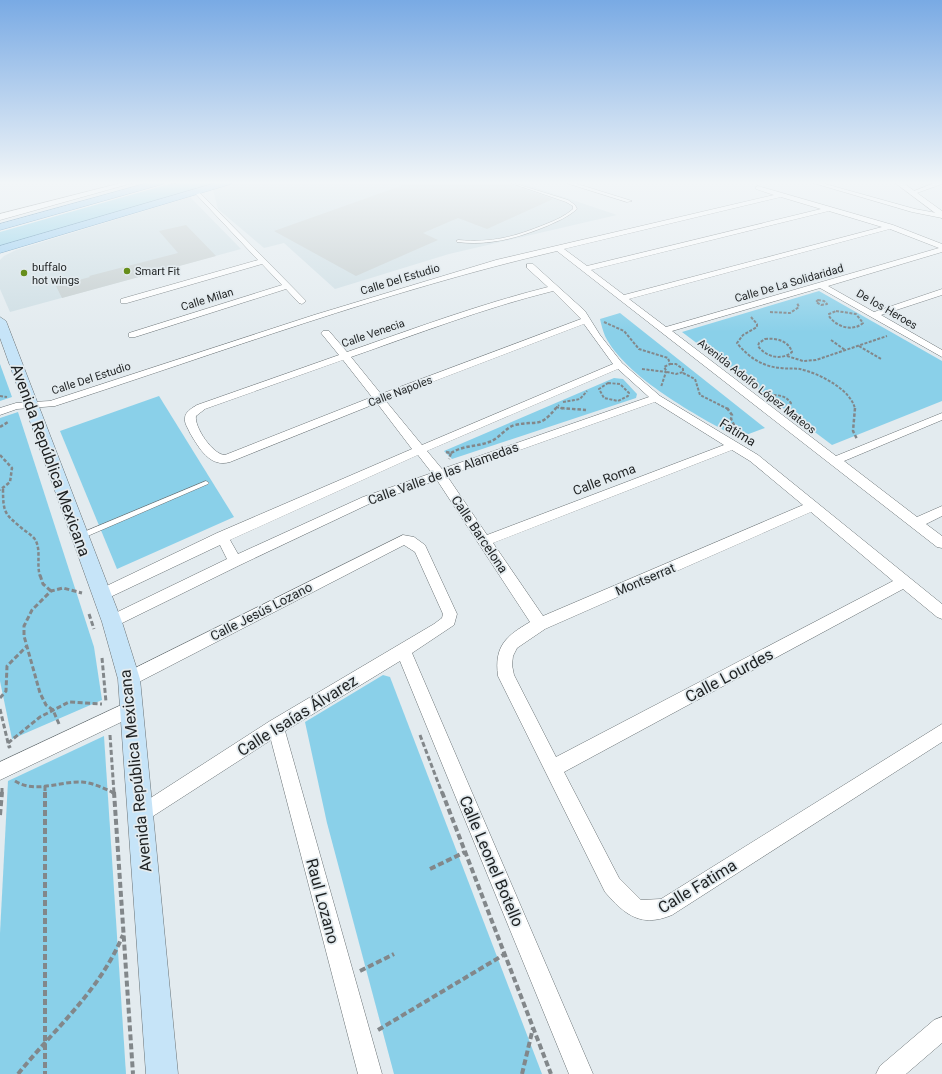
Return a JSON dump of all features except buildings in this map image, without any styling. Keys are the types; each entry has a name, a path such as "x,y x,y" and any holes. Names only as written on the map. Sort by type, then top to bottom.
{"main road":[{"path":"0,250 58,232"},
{"path":"0,257 32,240"},
{"name":"Avenida República Mexicana","path":"0,321 112,622 129,679 162,1074"}],"street":[{"path":"235,232 302,301"},
{"name":"Calle Del Estudio","path":"0,412 16,406 52,404 317,317 447,277 499,262 558,248 566,244 618,232"},
{"path":"585,269 735,232"},
{"path":"622,298 871,232"},
{"path":"903,232 942,248"},
{"name":"Avenida Adolfo López Mateos","path":"558,248 942,543"},
{"name":"Calle De La Solidaridad","path":"665,330 927,254 942,248"},
{"path":"927,254 937,259"},
{"name":"Calle Milan","path":"124,301 263,261"},
{"name":"Fatima","path":"530,266 588,320 596,336 619,365 656,398 736,441 754,458 942,613"},
{"name":"De los Heroes","path":"821,285 869,316 942,354"},
{"name":"Calle Milan","path":"132,335 288,286"},
{"name":"Calle Venecia","path":"212,457 189,420 194,411 201,407 480,309 518,297 555,288"},
{"path":"869,316 942,292"},
{"name":"Calle Napoles","path":"212,457 221,460 226,459 380,398 588,320"},
{"name":"Calle Barcelona","path":"326,333 380,398 439,474 540,624"},
{"path":"932,349 942,345"},
{"name":"Calle Valle de las Alamedas","path":"101,595 222,537 420,449 619,365"},
{"name":"Calle Valle de las Alamedas","path":"112,622 236,561 367,500 656,398"},
{"path":"834,461 942,416"},
{"name":"Calle Roma","path":"485,541 736,441"},
{"name":"Montserrat","path":"506,676 503,662 506,650 514,639 540,624 814,506"},
{"path":"916,524 942,511"},
{"path":"222,537 236,561"},
{"name":"Calle Jesús Lozano","path":"129,679 393,543 403,540 409,541 420,549 450,614"},
{"name":"Calle Lourdes","path":"554,768 904,582"},
{"name":"Calle Isaías Álvarez","path":"141,814 276,727 444,625 449,621 450,614"},
{"name":"Calle Leonel Botello","path":"403,649 581,1074"},
{"name":"Calle Fatima","path":"506,676 612,885 628,904 643,911 653,912 665,908 942,732"},
{"path":"5,777 132,708"},
{"name":"Raul Lozano","path":"276,727 370,1074"},
{"path":"888,1074 942,1028"}],"lane":[{"path":"458,241 488,243 513,238 527,232"},
{"path":"80,537 206,483"}],"path":[{"path":"768,311 782,314 796,311 799,307 794,300"},
{"path":"821,300 827,302 826,304 821,305 816,301 821,300"},
{"path":"852,310 869,316"},
{"path":"836,311 846,311 860,318 863,323 862,325 854,327 843,326 833,322 829,316 829,314 836,311"},
{"path":"747,314 754,319 757,327 742,334 738,344 740,348 754,360 763,364 780,368 806,370 838,388 855,406 853,434 859,440"},
{"path":"604,322 624,331 639,348 668,358 670,364"},
{"path":"787,356 792,352 792,349 781,341 770,339 759,343 759,348 766,354 777,357 787,356 803,361 816,360 887,336"},
{"path":"831,340 845,350"},
{"path":"859,345 881,359"},
{"path":"682,373 684,370 681,367 670,364 664,367 666,372 674,375 682,373 695,379 700,395 728,409 732,415 731,420 738,432 736,441"},
{"path":"595,389 599,389 604,384 612,383 622,385 628,390 629,393 626,398 613,401 604,398 599,389"},
{"path":"451,453 460,447 490,442 514,425 536,424 546,420 555,407 562,402 580,400 591,388"},
{"path":"774,400 768,395 783,396 788,398 791,402 786,409 792,413"},
{"path":"555,407 567,410 593,409"},
{"path":"0,455 12,468 10,482 1,489 3,508 8,517 34,538 38,553 37,566 43,584 51,591"},
{"path":"444,459 452,462"},
{"path":"79,586 84,600"},
{"path":"59,724 53,710 46,705 40,693 24,636 24,626 32,610 51,591 63,588 82,593"},
{"path":"87,608 94,630"},
{"path":"0,698 6,691 7,666 27,646"},
{"path":"95,707 107,701 101,652"},
{"path":"8,743 40,717 69,702 102,704"},
{"path":"0,709 9,747 16,744"},
{"path":"52,727 66,721"},
{"path":"110,729 133,1074"},
{"path":"418,730 551,1074"},
{"path":"0,815 5,777 18,784 45,786 81,782 100,786 114,794"},
{"path":"45,786 45,1074"},
{"path":"430,869 465,852"},
{"path":"18,1074 99,983 116,954 123,933"},
{"path":"358,972 394,954"},
{"path":"374,1032 505,954"},
{"path":"522,1074 533,1028"}],"shaded area":[{"path":"0,232 50,232 0,247"},
{"path":"75,232 224,232 241,249 10,312 0,289 0,260 4,256 16,250"},
{"path":"245,232 543,232 449,254 335,289 284,243 264,248"},
{"path":"819,291 942,361 942,401 832,445 682,332"},
{"path":"620,313 765,428 738,438 703,419 646,381 629,367 615,352 604,334 600,319"},
{"path":"0,364 12,397 0,401"},
{"path":"614,378 623,379 637,394 636,398 452,459 444,451"},
{"path":"159,396 234,517 117,569 60,431"},
{"path":"18,412 94,647 102,700 12,739 0,681 0,418"},
{"path":"383,675 390,677 542,1074 394,1074 327,823 305,722"},
{"path":"104,736 126,1074 0,1074 0,933 8,781"}],"place":[{"name":"Smart Fit","path":"127,271"},
{"name":"buffalo hot wings","path":"24,273"}]}
